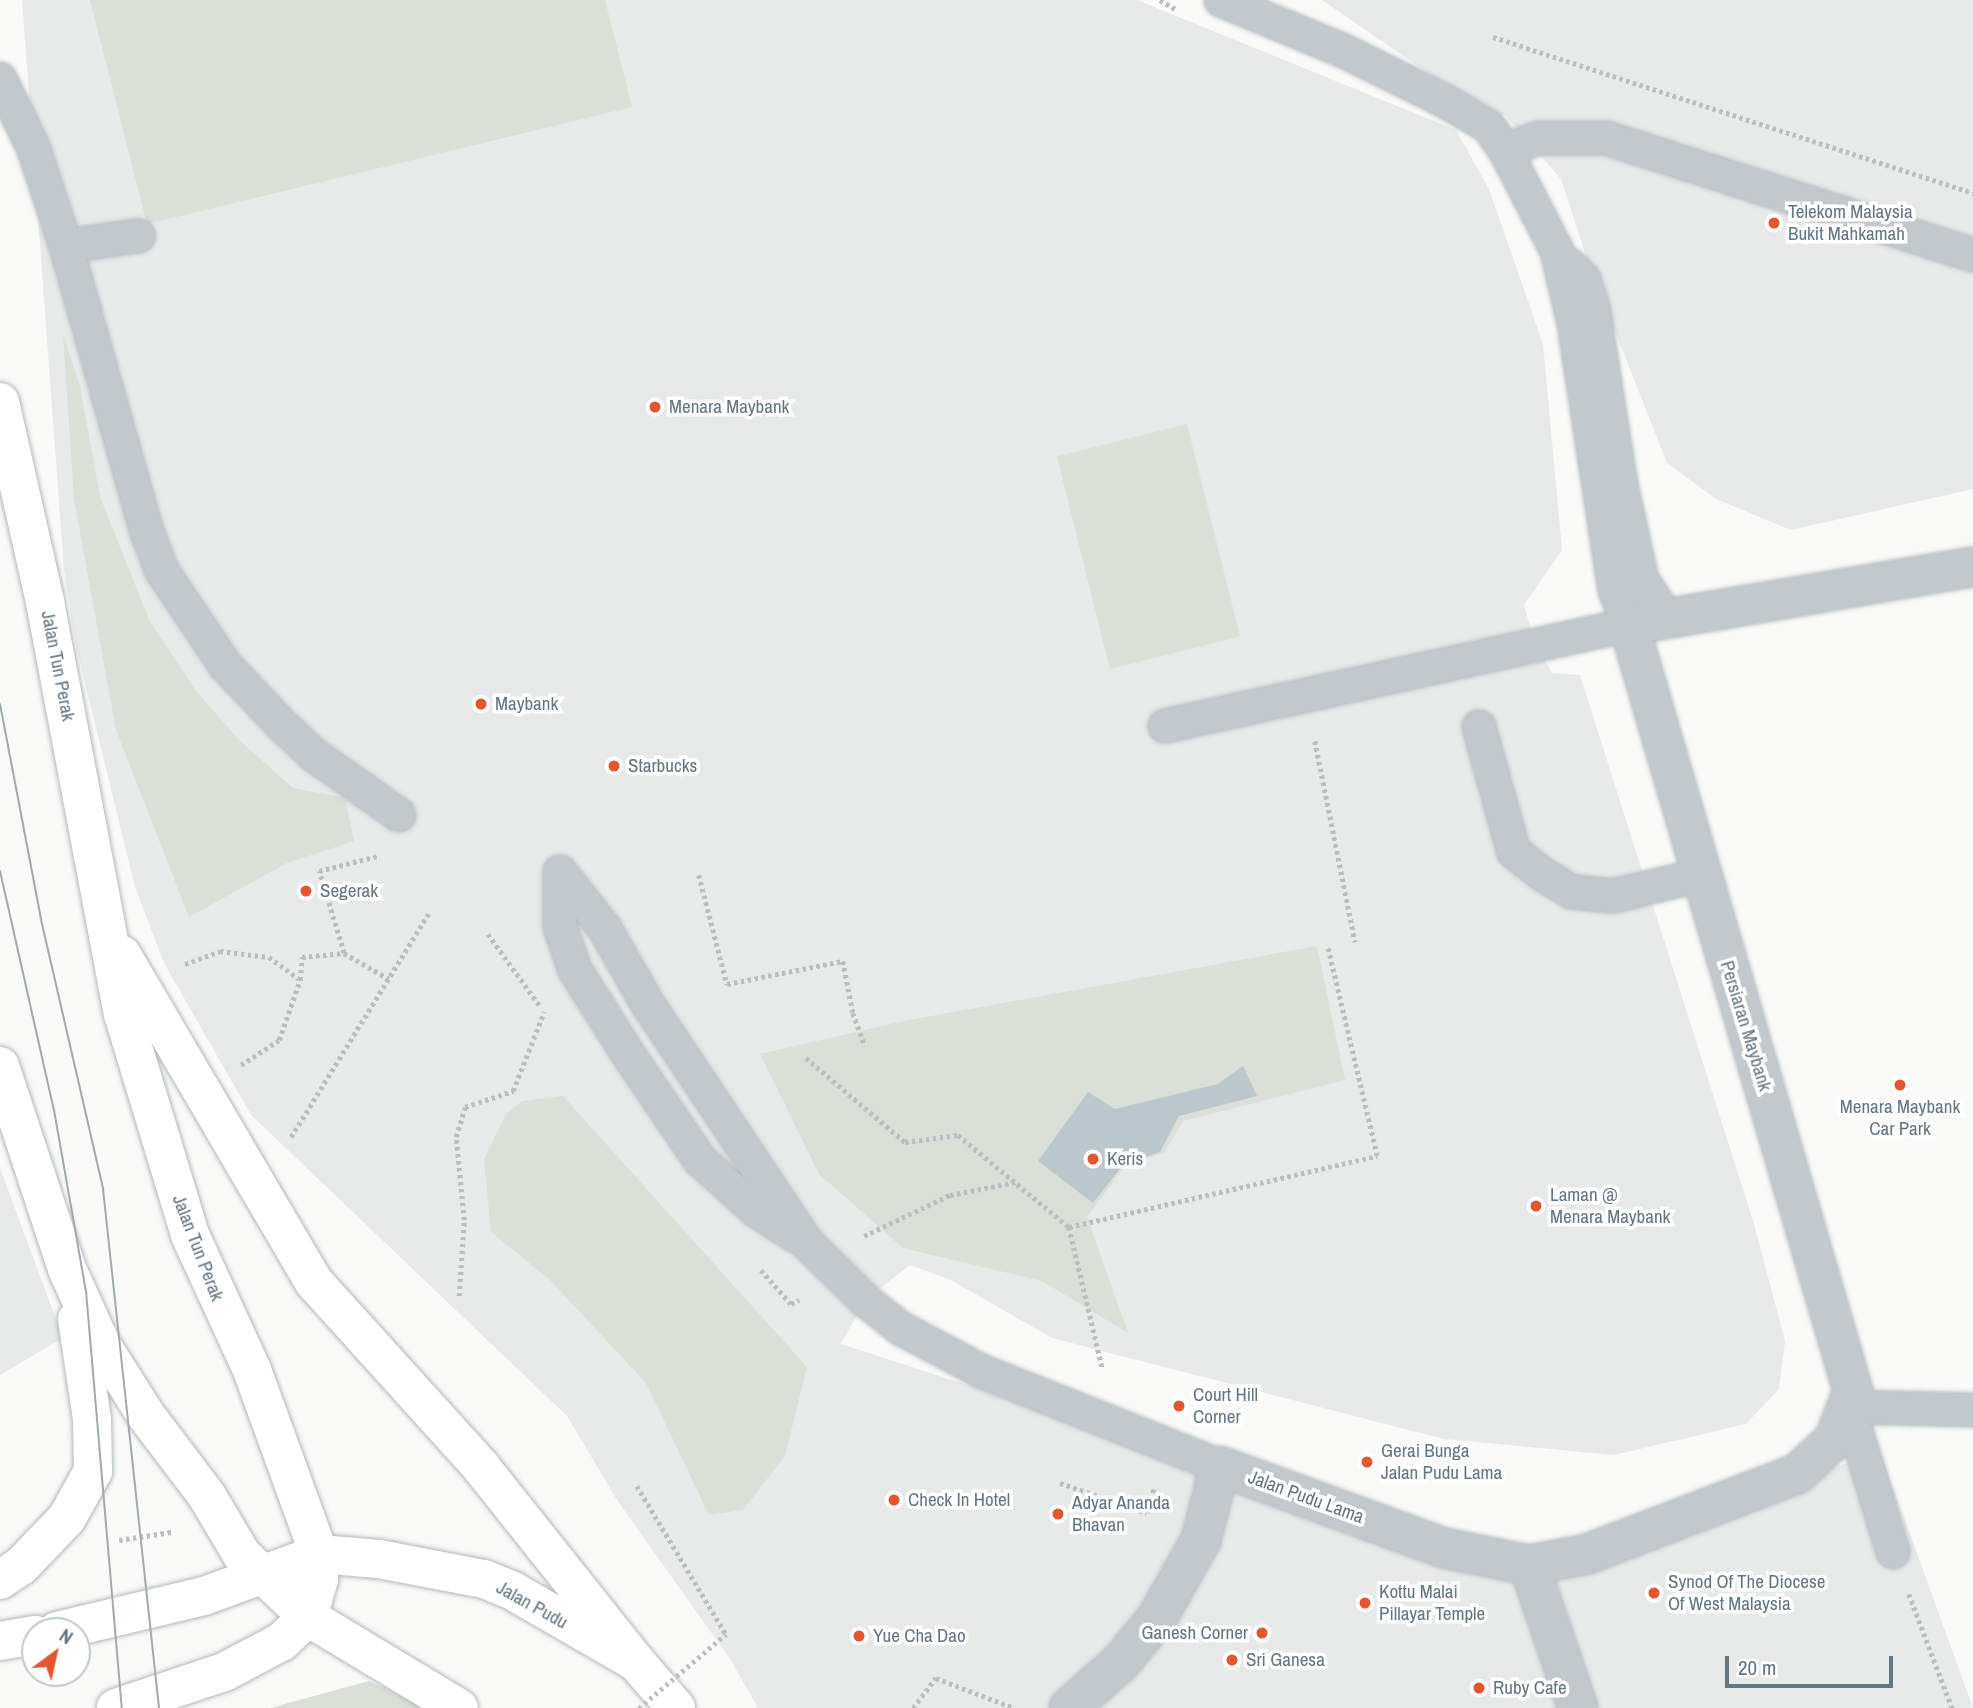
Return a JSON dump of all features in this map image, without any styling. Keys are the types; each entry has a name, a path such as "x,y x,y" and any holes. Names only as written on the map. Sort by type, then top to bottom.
{"main road":[{"name":"Jalan Tun Perak","path":"0,402 46,602 123,1014 190,1235 252,1370 319,1554"},
{"name":"Jalan Tun Perak","path":"108,932 314,1282 481,1467 636,1662"},
{"path":"0,1066 67,1269 108,1356 257,1574 308,1617 459,1708"},
{"path":"0,1580 21,1566 67,1518 93,1471 85,1360 67,1269"},
{"path":"91,1623 204,1596 257,1574 319,1554 320,1579 308,1617 281,1642 224,1672 116,1708"},
{"name":"Jalan Pudu","path":"319,1554 484,1579 636,1662 676,1708"},
{"path":"0,1641 21,1637"}],"street":[{"path":"1629,625 1666,616 1973,567"},
{"name":"Persiaran Maybank","path":"1529,1565 1587,1554 1797,1474 1834,1440 1853,1391 1629,625"},
{"name":"Jalan Pudu Lama","path":"1077,1706 1121,1662 1182,1577 1201,1540 1220,1466 1444,1548 1529,1565"},
{"path":"1529,1565 1578,1708"}],"lane":[{"path":"1165,726 1629,625 1615,591 1576,335 1557,251 1505,150 1488,126 1282,13 1221,0"},
{"path":"0,79 33,147 66,246 146,529 162,571 225,665 282,725 314,755 399,815"},
{"path":"1505,150 1540,138 1606,138 1973,255"},
{"path":"66,246 138,236"},
{"path":"1557,251 1584,281 1593,307 1620,480 1642,580 1666,616"},
{"path":"1479,727 1514,852 1542,874 1572,892 1613,896 1701,875"},
{"path":"808,1244 649,1006 605,929 560,872 560,926 575,970 700,1160 757,1211 808,1244 865,1300 900,1328 1030,1393 1220,1466"},
{"path":"1893,1552 1849,1407 1973,1410"}],"path":[{"path":"1493,37 1973,193"},
{"path":"1306,695 1355,942"},
{"path":"344,953 319,871 379,859"},
{"path":"699,875 727,984 843,961 853,1013 865,1046"},
{"path":"291,1137 428,914"},
{"path":"1069,1227 1377,1156 1328,948"},
{"path":"175,967 220,951 269,957 300,980"},
{"path":"232,1071 279,1041 300,980 302,957 344,953 389,979"},
{"path":"459,1296 464,1220 456,1137 464,1107 513,1091 544,1012"},
{"path":"806,1059 905,1142 958,1135 1069,1227 1102,1367"},
{"path":"863,1237 950,1195 1017,1182"},
{"path":"1060,1483 1147,1513 1157,1481"},
{"path":"637,1486 726,1634 639,1708"},
{"path":"119,1540 171,1532"},
{"path":"1893,1552 1952,1708"},
{"path":"912,1708 936,1678 1014,1708"}],"shaded area":[{"path":"22,0 1137,0 1456,130 1489,189 1543,344 1562,550 1524,605 1535,644 1552,673 1580,675 1754,1224 1785,1341 1779,1389 1746,1424 1614,1455 1444,1439 1052,1338 949,1279 910,1265 865,1300 841,1344 1222,1467 1575,1564 1880,1451 1973,1708 758,1708 730,1659 617,1500 567,1416 251,1115 164,963 135,887 76,646 64,570"},
{"path":"90,0 605,0 632,107 147,224"},
{"name":"Telekom Malaysia Bukit Mahkamah","path":"1322,0 1973,0 1973,489 1791,530 1716,499 1667,463 1590,268 1561,179 1506,116 1428,73"},
{"path":"63,334 80,386 100,497 150,622 196,691 239,740 293,788 345,798 354,841 287,863 189,917 116,730 74,499"},
{"path":"1187,424 1240,636 1110,669 1057,456"},
{"path":"1317,946 1345,1080 1183,1121 1164,1153 1125,1166 1087,1217 1128,1333 1042,1281 903,1248 819,1174 760,1054 904,1021"},
{"path":"1243,1066 1257,1096 1179,1116 1160,1152 1123,1165 1093,1203 1038,1161 1088,1092 1115,1109 1218,1084"},
{"path":"563,1096 807,1367 785,1456 743,1510 709,1515 646,1383 550,1280 491,1232 484,1160 506,1114 522,1101"},
{"path":"0,1168 63,1338 0,1375"},
{"path":"369,1681 427,1708 270,1708"}],"tram line":[{"path":"0,704 42,924 103,1189 159,1708"},
{"path":"0,871 54,1110 86,1291 122,1708"}],"place":[{"name":"Telekom Malaysia Bukit Mahkamah","path":"1774,223"},
{"name":"Menara Maybank","path":"655,407"},
{"name":"Maybank","path":"481,704"},
{"name":"Starbucks","path":"614,766"},
{"name":"Segerak","path":"306,891"},
{"name":"Menara Maybank Car Park","path":"1900,1085"},
{"name":"Keris","path":"1093,1159"},
{"name":"Laman @ Menara Maybank","path":"1536,1206"},
{"name":"Court Hill Corner","path":"1179,1406"},
{"name":"Gerai Bunga Jalan Pudu Lama","path":"1367,1462"},
{"name":"Check In Hotel","path":"894,1500"},
{"name":"Adyar Ananda Bhavan","path":"1058,1514"},
{"name":"Synod Of The Diocese Of West Malaysia","path":"1654,1593"},
{"name":"Kottu Malai Pillayar Temple","path":"1365,1603"},
{"name":"Ganesh Corner","path":"1262,1633"},
{"name":"Yue Cha Dao","path":"859,1636"},
{"name":"Sri Ganesa","path":"1232,1660"},
{"name":"Ruby Cafe","path":"1479,1688"}]}
